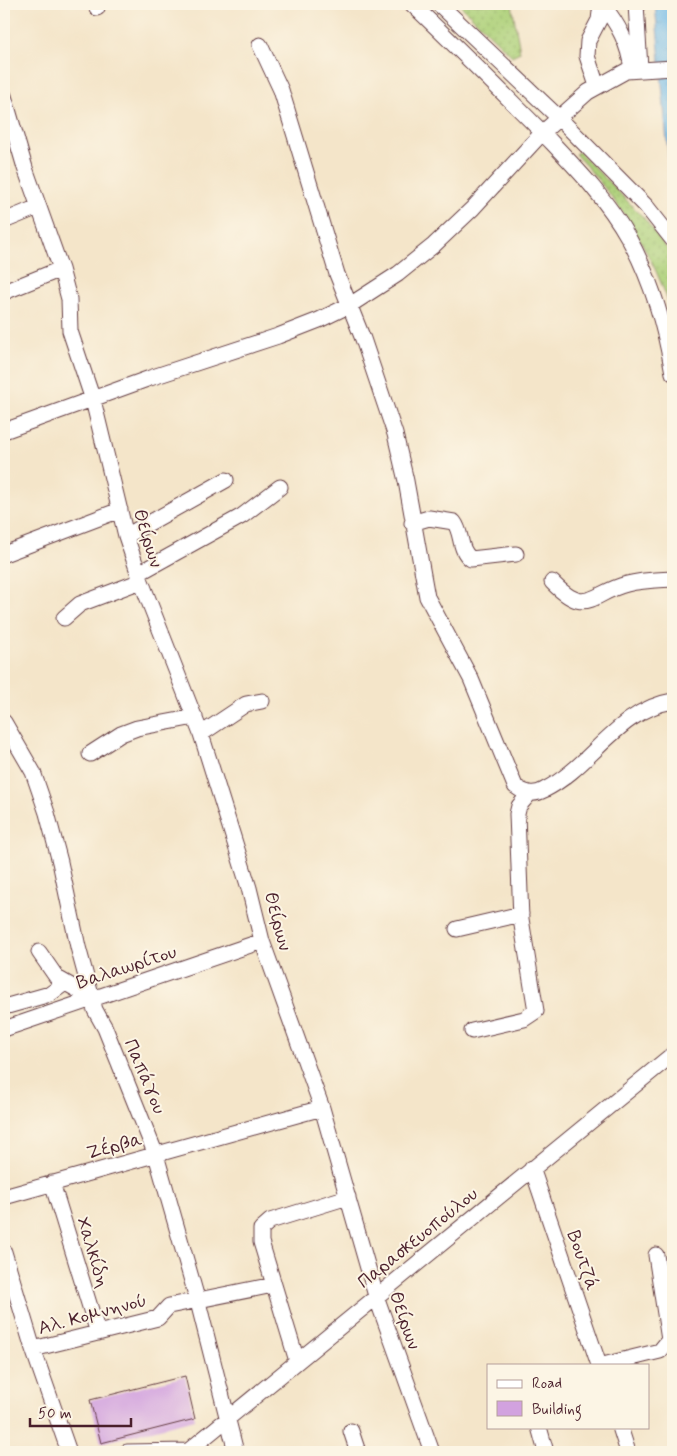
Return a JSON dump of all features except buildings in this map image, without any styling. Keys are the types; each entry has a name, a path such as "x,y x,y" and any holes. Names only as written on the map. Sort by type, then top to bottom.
{"street":[{"path":"412,4 474,62 590,182 627,236 655,297 666,336 673,373"},
{"path":"439,4 558,117 646,206 673,240"},
{"path":"597,86 586,56 588,41 599,20 602,4"},
{"path":"602,4 622,34 636,70"},
{"path":"636,4 636,70"},
{"path":"260,45 280,90 337,274 350,305 402,457 412,523 427,597 471,680 510,777 519,789 530,793 543,791 567,774 621,725 653,707 673,701"},
{"path":"4,431 278,336 350,305 398,274 434,246 473,208 558,117 597,86 615,76 636,70 673,68"},
{"name":"Θείρων","path":"4,96 38,207 61,269 69,299 70,331 93,400 126,536 201,734 247,879 262,941 322,1108 376,1296 432,1452"},
{"path":"4,221 38,207"},
{"path":"4,292 61,269"},
{"path":"126,536 226,480"},
{"path":"64,618 80,604 140,577 242,516 280,487"},
{"path":"4,554 120,510"},
{"path":"412,523 429,518 454,522 457,526 463,552 471,559 516,554"},
{"path":"552,582 568,596 585,601 602,596 628,584 673,579"},
{"path":"201,734 246,704 262,701"},
{"path":"90,754 121,734 137,728 195,717"},
{"name":"Παπάγου","path":"4,722 33,772 47,813 92,998 156,1155 198,1302 226,1420 236,1452"},
{"path":"472,1031 524,1019 536,1011 520,914 517,814 520,806 530,793"},
{"path":"457,929 520,914"},
{"name":"Βαλαωρίτου","path":"4,1029 262,941"},
{"path":"40,952 51,972 65,983 92,998"},
{"name":"Βαλαωρίτου","path":"4,1007 50,994 65,983"},
{"name":"Παρασκευοπούλου","path":"188,1451 673,1054"},
{"name":"Ζέρβα","path":"4,1197 322,1108"},
{"name":"Βουτζά","path":"532,1168 599,1364"},
{"name":"Χαλκίδη","path":"52,1183 98,1333"},
{"path":"297,1361 273,1285 260,1235 261,1229 270,1222 348,1197"},
{"path":"4,1252 33,1349 69,1452"},
{"path":"607,1364 660,1351 670,1340 656,1255"},
{"name":"Αλ. Κομνηνού","path":"33,1349 158,1318 169,1306 198,1302 273,1285"},
{"path":"539,1428 546,1452"},
{"path":"620,1428 628,1452"},
{"path":"351,1431 358,1452"},
{"path":"127,1452 188,1451"}],"green space":[{"path":"459,4 512,4 520,52 512,56"},
{"path":"579,152 644,218 673,257 673,317 646,250 621,209 575,154"}],"water":[{"path":"655,4 673,4 673,212"}]}
